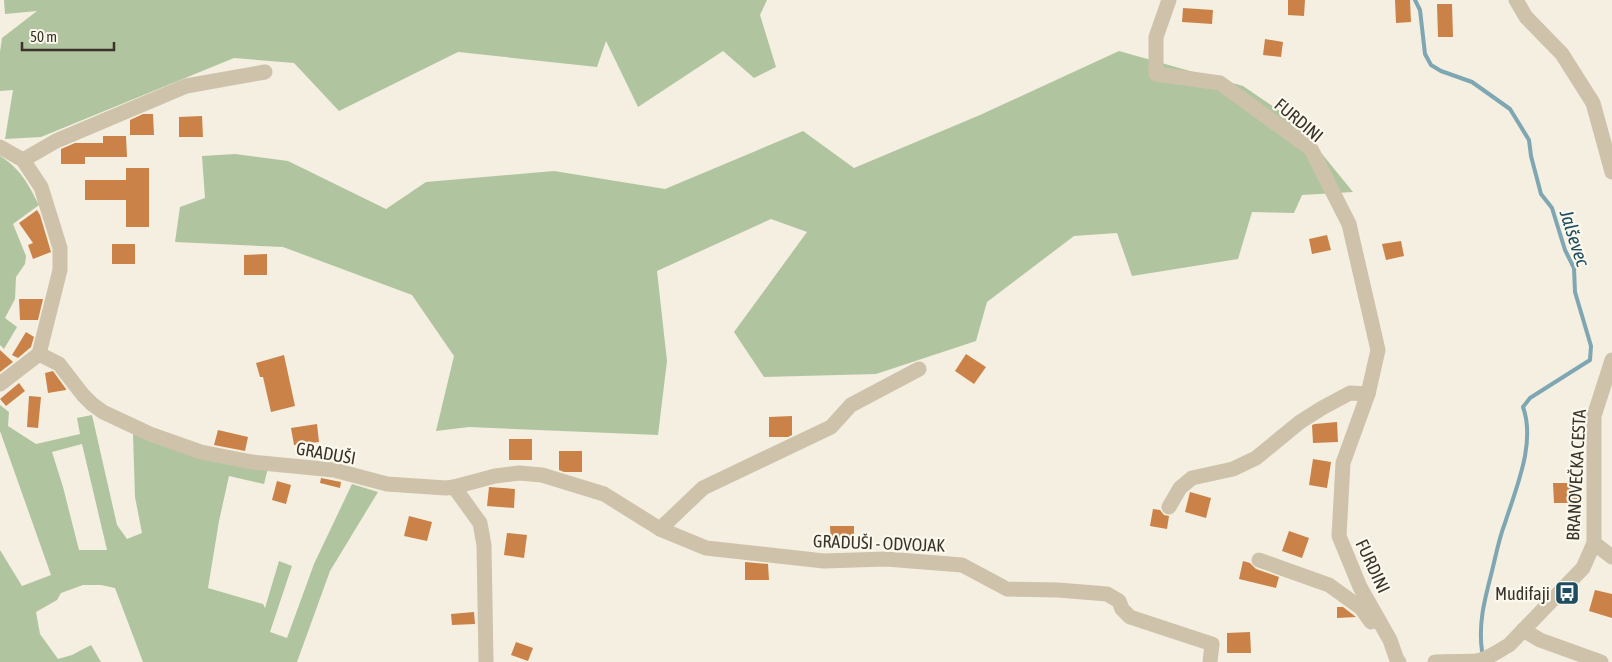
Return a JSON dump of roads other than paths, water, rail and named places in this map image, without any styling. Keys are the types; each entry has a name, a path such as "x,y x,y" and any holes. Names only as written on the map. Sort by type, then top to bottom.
{"street":[{"name":"FURDINI","path":"1169,0 1156,37 1156,74 1220,83 1311,149 1350,224 1378,350 1368,394 1343,463 1339,536 1360,587 1390,640 1397,660 1400,662"},
{"path":"1516,0 1526,17 1562,54 1593,103 1612,172"},
{"path":"23,160 56,141 186,86 264,72"},
{"path":"0,147 23,160 40,187 60,248 60,270 39,354 0,384"},
{"name":"GRADUŠI","path":"39,354 59,364 83,395 103,412 150,434 201,452 252,462 334,470 387,484 454,487"},
{"name":"BRANOVEČKA CESTA","path":"1435,662 1490,658 1509,645 1583,568 1594,543 1594,416 1612,360"},
{"path":"660,529 703,488 831,427 851,405 919,369"},
{"path":"1169,507 1180,488 1192,478 1233,469 1249,462 1300,422 1322,408 1350,393 1368,394"},
{"name":"GRADUŠI - ODVOJAK","path":"454,487 495,476 519,473 542,475 604,494 660,529 706,548 824,561 886,559 962,565 1007,589 1058,590 1107,594 1119,601 1130,617 1212,644 1210,662"},
{"path":"454,487 480,523 484,545 486,662"},
{"path":"1594,543 1612,557"},
{"path":"1259,560 1329,585 1361,608 1385,641 1390,640"},
{"path":"1523,630 1540,640 1602,662"}],"waterway":[{"name":"Jalševec","path":"1415,0 1420,10 1425,54 1431,65 1441,71 1472,82 1510,109 1529,140 1531,156 1541,194 1552,208 1565,250 1574,268 1575,292 1591,346 1590,360 1530,398 1523,407 1527,435 1526,450 1519,480 1499,541 1485,601 1481,630 1482,651"}],"place":[{"name":"Mudifaji","path":"1567,593"}]}
